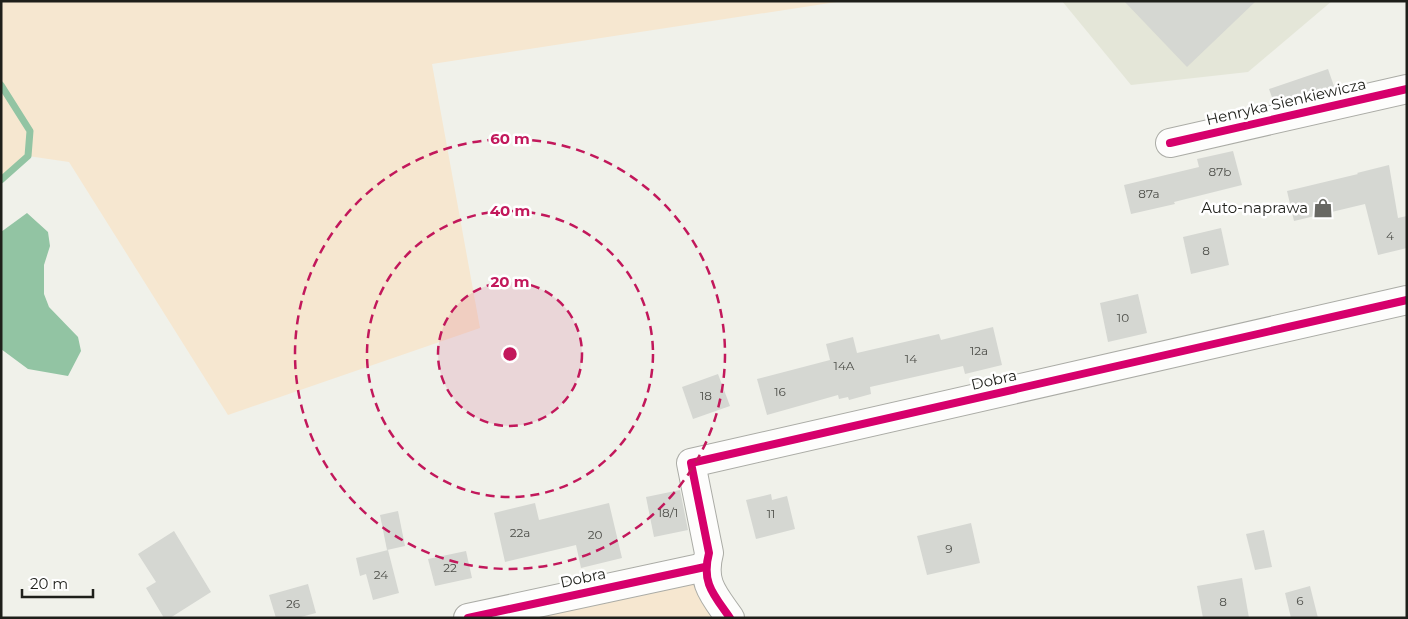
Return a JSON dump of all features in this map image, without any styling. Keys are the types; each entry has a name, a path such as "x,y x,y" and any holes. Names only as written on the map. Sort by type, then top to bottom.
{"street":[{"name":"Henryka Sienkiewicza","path":"1170,143 1407,89"},
{"name":"Dobra","path":"730,618 709,589 705,567 708,554 691,462 1407,300"},
{"name":"Dobra","path":"468,618 705,567"}],"shaded area":[{"path":"1,1 843,1 432,64 480,328 228,415 69,162 28,156 1,180"},
{"path":"1062,1 1332,1 1248,72 1131,85"},
{"path":"27,213 48,232 50,246 44,265 44,294 49,307 78,337 81,351 68,376 28,369 1,349 1,232"},
{"path":"705,567 730,618 468,618"}],"building":[{"path":"1124,1 1256,1 1187,67"},
{"path":"1328,69 1335,89 1274,103 1269,89"},
{"path":"1233,151 1242,185 1131,214 1124,185 1199,167 1197,159"},
{"path":"1389,165 1398,218 1407,216 1407,248 1378,255 1365,204 1294,221 1287,191"},
{"path":"1221,228 1229,265 1191,274 1183,237"},
{"path":"1138,294 1147,333 1108,342 1100,303"},
{"path":"993,327 1002,365 965,374 963,366 870,387 871,394 849,400 848,397 839,399 838,395 767,415 757,379 830,360 826,344 853,337 857,353 939,334 941,340"},
{"path":"718,374 730,406 693,419 682,387"},
{"path":"680,490 688,530 654,537 646,497"},
{"path":"771,494 772,500 787,496 795,529 756,539 746,500"},
{"path":"535,503 539,520 609,503 622,558 581,568 576,545 505,562 494,513"},
{"path":"398,511 405,546 387,550 380,515"},
{"path":"971,523 980,563 927,575 917,536"},
{"path":"1264,530 1272,567 1255,570 1246,534"},
{"path":"174,531 211,592 170,618 164,618 146,588 156,582 138,554"},
{"path":"388,550 399,593 373,600 366,574 360,576 356,558"},
{"path":"466,551 472,578 435,586 428,559"},
{"path":"1242,578 1249,618 1203,618 1197,586"},
{"path":"308,584 316,613 297,618 276,618 269,595"},
{"path":"1310,586 1318,618 1291,618 1285,593"}],"waterway":[{"path":"1,85 30,131 28,156 1,180"}],"cycle path":[{"path":"1170,143 1407,89"},
{"path":"730,618 714,595 708,581 707,563 709,553 691,463 1407,300"},
{"path":"468,618 705,567"}],"place":[{"name":"Auto-naprawa","path":"1323,208"}]}
